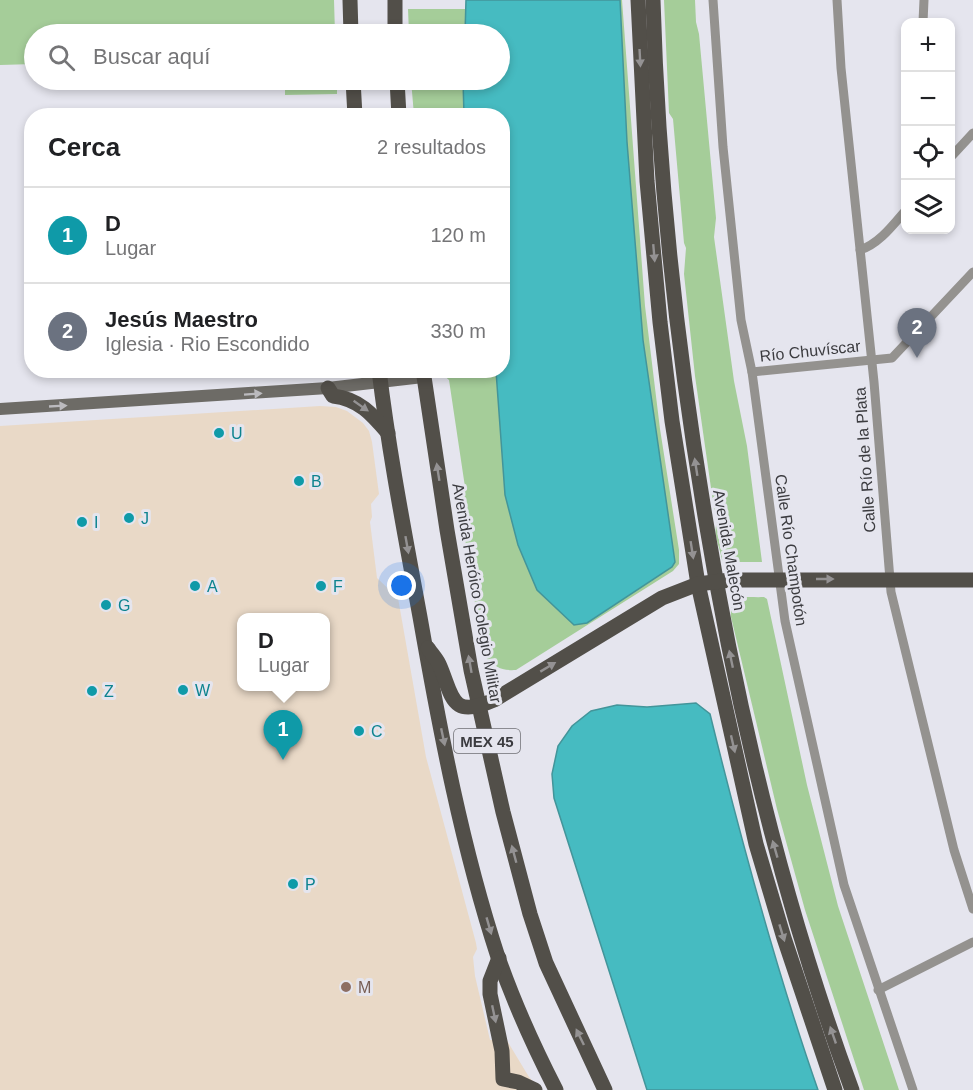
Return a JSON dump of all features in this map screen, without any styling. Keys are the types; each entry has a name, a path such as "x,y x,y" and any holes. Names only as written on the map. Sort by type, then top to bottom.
{"main road":[{"path":"350,0 351,24"},
{"path":"395,0 395,24"},
{"path":"638,0 647,181 660,322 672,421 698,584 756,844 784,938 835,1090"},
{"name":"Avenida Malecón","path":"653,0 665,195 679,344 715,581 768,822 798,926 852,1090"},
{"path":"354,90 355,108"},
{"path":"398,90 399,108"},
{"path":"0,409 328,388 374,378"},
{"name":"MEX 45","path":"379,378 424,643 457,804 499,958 524,1023 556,1090"},
{"name":"Avenida Heróico Colegio Militar","path":"424,378 478,706 503,812 540,944 571,1019 605,1090"},
{"path":"328,388 333,396 345,398 364,407 388,435"},
{"path":"424,643 439,663 451,698 464,707 478,706 494,700 662,598 698,584 715,581 779,579 973,580"},
{"path":"499,958 490,981 490,994 502,1051 503,1079 518,1082 536,1090"}],"street":[{"name":"Calle Río Champotón","path":"712,0 723,147 741,321 752,372 785,621 844,885 913,1090"},
{"name":"Calle Río de la Plata","path":"837,0 841,68 872,360 889,579 954,850 973,909"},
{"path":"923,18 924,0"},
{"path":"955,153 973,133"},
{"path":"860,250 869,247 901,216"},
{"name":"Río Chuvíscar","path":"752,372 892,358 973,273"},
{"path":"878,990 973,942"}],"shaded area":[{"path":"320,406 336,407 347,411 363,423 369,431 372,442 379,494 371,504 370,522 377,578 398,598 426,757 476,943 477,949 473,957 475,976 490,1040 506,1039 537,1086 536,1090 0,1090 0,426"}],"green space":[{"path":"0,0 334,0 335,24 24,24 24,64 0,65"},
{"path":"475,0 622,0 645,306 660,429 679,550 679,564 673,571 516,670 498,668 484,656 458,503 465,487 449,380 447,378 510,378 510,108 413,108 412,90 510,90 510,24 409,24 408,9 474,9"},
{"path":"664,0 695,0 716,218 714,237 734,381 747,446 762,562 722,560 716,538 719,517 714,509 695,376 684,274 686,248 673,119 669,113"},
{"path":"285,90 337,90 337,94 285,95"},
{"path":"745,597 767,599 807,785 838,906 899,1090 864,1090 805,910 777,809 731,617 731,609 736,600"}],"water":[{"path":"466,0 620,0 627,142 643,340 675,562 672,567 587,623 574,625 537,590 518,545 505,495 497,378 510,378 510,108 464,108 463,90 510,90 510,24 465,24"},
{"path":"696,703 710,714 787,997 818,1090 647,1090 554,798 552,774 558,746 572,726 591,711 617,705 647,707"}],"place":[{"name":"Jesús Maestro","path":"917,358"},
{"name":"U","path":"219,433"},
{"name":"B","path":"299,481"},
{"name":"J","path":"129,518"},
{"name":"I","path":"82,522"},
{"name":"A","path":"195,586"},
{"name":"F","path":"321,586"},
{"name":"G","path":"106,605"},
{"name":"W","path":"183,690"},
{"name":"Z","path":"92,691"},
{"name":"C","path":"359,731"},
{"name":"D","path":"283,760"},
{"name":"P","path":"293,884"},
{"name":"M","path":"346,987"}]}
